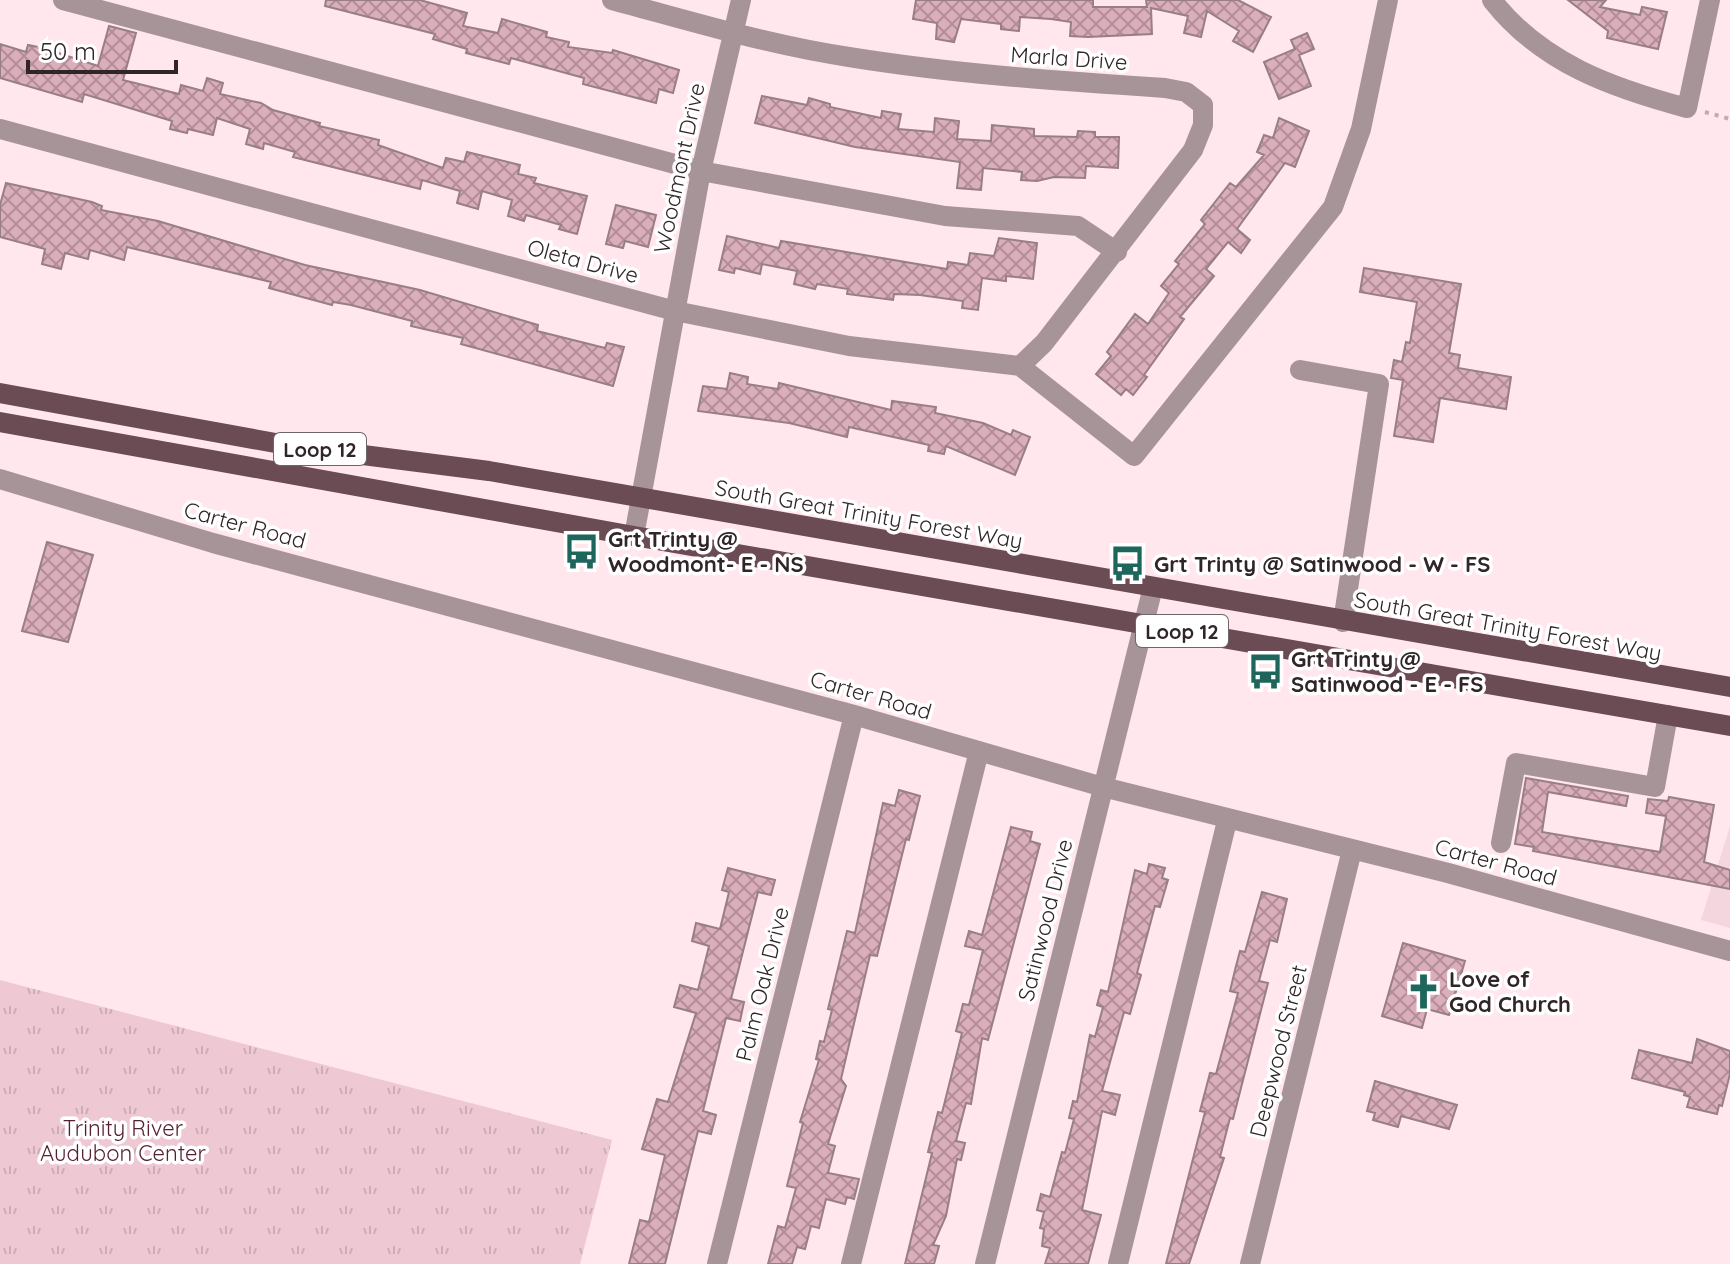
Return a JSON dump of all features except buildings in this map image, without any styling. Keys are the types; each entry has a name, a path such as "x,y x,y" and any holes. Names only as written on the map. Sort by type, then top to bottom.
{"main road":[{"name":"South Great Trinity Forest Way","path":"0,393 292,446 489,471 1730,687"},
{"name":"Loop 12","path":"0,422 634,536 1730,726"}],"street":[{"path":"63,0 701,171 945,216 1078,226 1117,252"},
{"name":"Marla Drive","path":"612,0 733,32 846,57 930,69 1186,92 1203,105 1203,125 1193,150 1117,252 1044,343 1020,366"},
{"name":"Woodmont Drive","path":"634,536 701,171 741,0"},
{"path":"1020,366 1134,456 1333,207 1361,129 1388,0"},
{"path":"1492,0 1505,17 1549,53 1588,77 1687,108 1710,0"},
{"name":"Oleta Drive","path":"0,129 675,311 849,346 1020,366"},
{"path":"1300,370 1379,384 1343,622"},
{"name":"Carter Road","path":"0,479 213,543 854,715 1227,821 1352,850 1730,951"},
{"name":"Satinwood Drive","path":"985,1264 1153,587"},
{"name":"Palm Oak Drive","path":"717,1264 854,715"},
{"path":"1501,843 1516,763 1655,787 1668,715"},
{"path":"851,1264 979,751"},
{"path":"1118,1264 1227,821"},
{"name":"Deepwood Street","path":"1250,1264 1352,850"}],"path":[{"path":"1687,108 1730,119"}],"shaded area":[{"path":"1730,826 1730,928 1701,920"}],"green space":[{"name":"Trinity River Audubon Center","path":"0,980 612,1140 580,1264 0,1264"}],"place":[{"name":"Grt Trinty @ Woodmont- E - NS","path":"582,552"},
{"name":"Grt Trinty @ Satinwood - W - FS","path":"1128,564"},
{"name":"Grt Trinty @ Satinwood - E - FS","path":"1265,672"},
{"name":"Love of God Church","path":"1423,992"}]}
